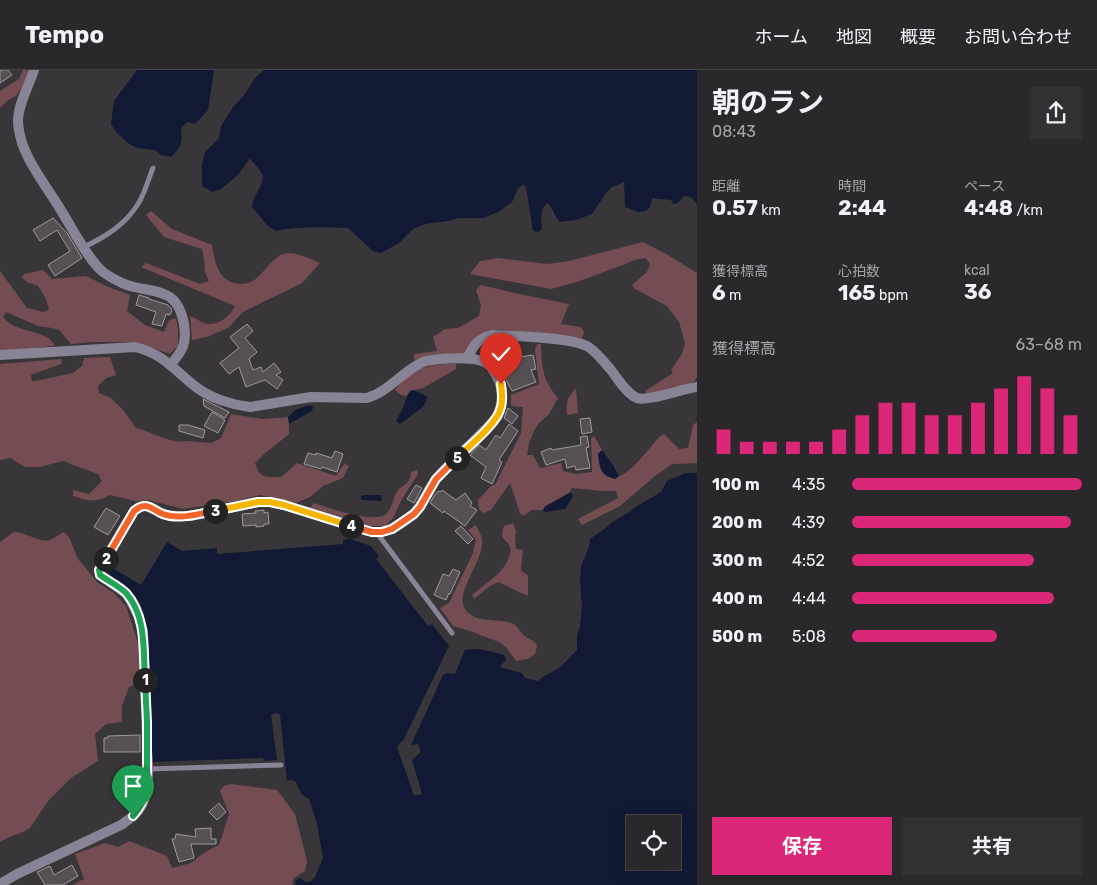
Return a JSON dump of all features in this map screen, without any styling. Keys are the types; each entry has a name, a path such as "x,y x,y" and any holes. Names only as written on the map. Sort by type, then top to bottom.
{"street":[{"path":"34,70 20,107 18,120 22,144 94,263 103,272 126,284 159,291 170,296 177,304 183,320 185,339 180,355 170,365"},
{"path":"467,358 478,341 483,337 492,335 563,340 585,344 637,398 641,399 697,387"},
{"path":"0,356 135,347 148,350 209,395 240,406 250,407 311,397 367,398 382,391 423,361 467,358 477,359 492,368 501,384 502,395 501,408 497,417 436,479 414,514 392,529 377,533 372,532 270,502 258,502 190,516 164,514 144,505 134,511 99,570 100,575 127,594 139,617 142,631 148,769 145,799 133,816 121,825 17,874 0,884"}],"lane":[{"path":"84,247 115,230 130,214 138,204 153,168"},
{"path":"377,533 452,633"},
{"path":"148,769 280,765"}],"shaded area":[{"path":"23,70 29,70 25,82 16,96 8,100 0,108 0,91 19,79"},
{"path":"151,211 172,229 212,245 219,271 227,280 233,283 243,284 252,281 283,254 297,254 320,263 302,283 243,312 228,328 207,337 192,340 190,316 204,323 213,324 225,319 235,306 141,267 146,263 200,284 209,281 205,272 202,249 164,237 146,215"},
{"path":"643,242 697,273 697,377 694,382 647,394 645,391 673,373 671,370 682,354 685,343 679,322 667,306 635,289 632,285 647,272 650,264 646,258 638,259 577,282 551,289 470,274 480,261 498,258 548,264 569,261"},
{"path":"43,270 52,279 86,276 130,295 127,311 145,325 164,332 169,320 176,318 178,346 170,354 134,342 71,344 59,330 38,326 6,312 3,317 7,322 41,334 50,339 55,345 0,351 0,271 27,308 43,312 49,310 46,299 38,286 22,278 24,274"},
{"path":"481,285 569,304 561,324 581,327 584,332 582,339 497,330 463,354 414,360 414,354 437,351 433,337 445,329 458,328 479,316 481,305 476,290"},
{"path":"537,344 541,344 546,379 558,398 549,414 539,423 529,443 527,455 533,455 540,468 561,463 563,471 576,474 592,472 591,438 594,436 602,450 598,454 603,473 609,477 622,475 664,434 679,449 688,448 693,425 697,422 697,463 672,464 620,506 582,525 578,519 618,498 616,491 572,488 569,493 545,506 543,510 532,510 523,516 520,513 510,483 491,510 483,513 479,509 478,500 491,486 495,485 521,433 523,407 511,406 511,395 539,384 535,350"},
{"path":"110,357 116,375 106,378 98,386 99,393 111,398 123,410 136,428 175,441 211,443 221,438 231,414 263,419 288,417 289,434 255,463 261,474 267,477 281,477 297,463 336,476 345,463 349,466 343,478 323,486 310,497 296,503 260,495 236,501 183,509 148,500 135,501 110,495 96,500 83,499 73,496 73,490 89,494 102,481 98,474 63,461 39,467 25,467 10,458 0,460 0,364 62,359 61,364 31,375 32,381 36,381 73,373 82,366 84,358"},
{"path":"456,364 456,369 423,388 410,391 407,396 401,395 395,390 411,373 429,366"},
{"path":"576,388 578,413 567,415 568,400"},
{"path":"417,470 418,474 402,499 393,518 385,526 370,526 310,508 314,503 351,514 380,517 388,512 396,493 407,483 411,472"},
{"path":"513,523 516,531 516,549 523,550 521,570 528,576 528,596 498,582 474,599 472,595 497,575 507,562 511,550 502,536 504,526"},
{"path":"476,525 482,539 482,547 463,594 465,609 469,614 480,619 516,625 523,634 537,645 535,654 528,659 516,661 507,648 499,642 453,626 440,608 449,603 473,553 476,540 468,530"},
{"path":"14,532 45,541 53,539 64,532 69,537 78,559 97,582 114,593 126,606 139,646 139,683 129,687 122,706 122,722 106,724 95,734 98,761 71,778 48,801 30,828 0,842 0,542"},
{"path":"231,784 277,790 295,814 307,861 305,871 294,878 292,885 72,885 84,879 75,854 105,843 118,847 129,841 167,856 172,868 191,863 205,852 219,845 229,814 220,791 224,786"}],"water":[{"path":"137,70 214,70 208,110 195,124 187,122 181,128 182,137 180,144 177,151 171,157 161,155 155,150 137,148 129,144 116,132 111,124 114,101"},
{"path":"264,70 697,70 697,204 691,197 684,196 678,203 673,204 671,200 652,198 650,207 646,211 638,212 625,207 624,182 612,187 606,193 592,214 576,220 560,222 547,203 542,212 542,229 538,232 533,231 526,187 523,184 518,189 512,202 498,212 483,218 458,218 425,224 413,229 399,243 381,253 373,251 348,228 321,227 276,231 268,226 252,207 263,178 261,172 250,158 238,175 221,189 212,192 202,186 202,165 205,152 219,138 221,126 234,106 245,94 255,78"},
{"path":"414,390 428,397 423,407 400,424 396,421 407,396 410,391"},
{"path":"310,405 313,407 312,411 289,424 288,417 295,410"},
{"path":"602,450 619,476 615,479 606,475 602,470 598,454"},
{"path":"685,473 697,473 697,885 296,885 295,881 300,878 305,882 310,882 315,877 323,858 317,824 309,799 302,795 295,781 287,781 280,714 271,715 277,760 264,761 263,758 152,762 147,632 143,610 133,593 107,571 106,569 109,566 141,585 167,542 182,551 217,548 217,554 343,544 343,540 350,539 371,546 379,556 376,559 428,626 432,624 449,646 403,741 397,747 414,796 422,794 412,760 420,753 420,750 418,744 411,745 443,675 447,673 455,674 465,650 470,649 485,650 504,655 506,660 501,665 502,668 522,673 525,678 538,681 559,668 577,650 577,635 582,607 581,566 589,547 590,539 611,523 661,492 667,481"},
{"path":"569,493 573,494 565,509 545,512 543,510 545,507"},
{"path":"381,495 382,501 362,500 361,496"}],"building":[{"path":"0,70 8,70 12,75 0,83"},
{"path":"53,218 67,233 82,258 55,276 48,265 70,251 57,230 40,241 33,230"},
{"path":"139,295 170,307 172,310 170,315 166,314 162,326 152,324 156,312 136,305"},
{"path":"247,324 253,331 245,338 257,352 249,359 253,370 261,367 263,372 274,363 281,372 276,375 283,380 277,389 265,380 246,387 239,367 229,374 220,363 239,348 230,337"},
{"path":"533,355 536,369 531,370 536,382 512,391 500,368 514,362 513,358"},
{"path":"203,399 229,412 225,418 204,406"},
{"path":"508,408 518,416 512,424 504,418"},
{"path":"212,412 225,420 218,433 204,426"},
{"path":"590,418 592,432 582,434 580,419"},
{"path":"509,424 518,431 499,460 502,462 492,484 481,478 486,467 470,455 479,445 486,450 496,435 500,438"},
{"path":"179,425 188,425 205,430 203,438 179,431"},
{"path":"587,436 589,447 586,448 590,468 576,470 575,466 567,468 565,459 546,465 541,452 551,448 552,450 581,445 580,437"},
{"path":"335,451 343,454 337,472 304,464 308,453 316,455 316,453 332,458"},
{"path":"416,485 422,488 414,503 407,499"},
{"path":"442,490 456,500 465,493 472,503 470,506 477,510 465,526 430,503 438,491"},
{"path":"106,508 120,516 108,535 94,527"},
{"path":"264,510 264,513 268,512 269,524 256,527 256,525 243,526 242,514 256,513 255,511"},
{"path":"461,526 473,539 468,544 455,531"},
{"path":"453,569 460,572 446,600 434,595 443,574 449,576"},
{"path":"140,735 140,752 104,752 104,738 108,738 108,736"},
{"path":"219,803 226,812 217,820 209,812"},
{"path":"211,828 211,839 216,839 216,844 191,844 194,858 179,862 172,839 175,839 176,834 196,837 195,829"},
{"path":"72,865 78,876 63,885 45,885 37,872 50,866 54,875"}],"route":[{"path":"133,816 145,799 147,790 147,722 142,631 139,617 127,594 100,575 99,570 134,511 144,505 164,514 190,516 258,502 270,502 372,532 377,533 392,529 414,514 436,479 497,417 501,408 501,384"}]}
